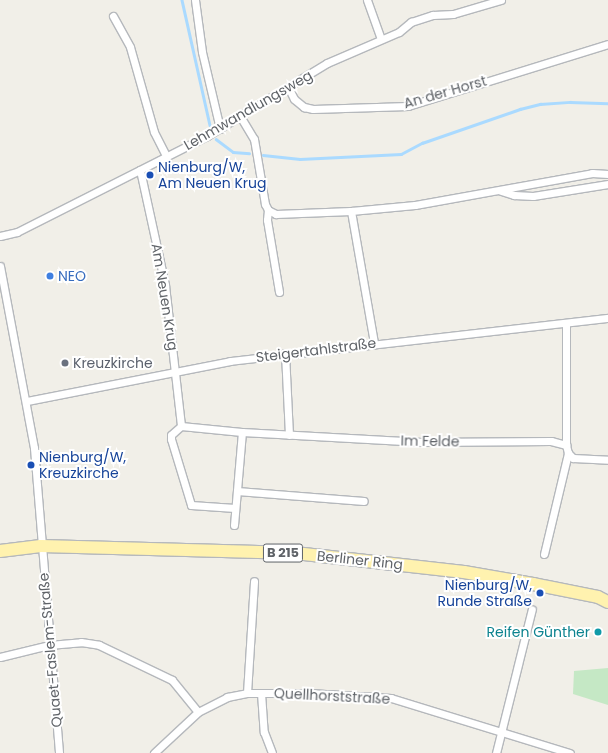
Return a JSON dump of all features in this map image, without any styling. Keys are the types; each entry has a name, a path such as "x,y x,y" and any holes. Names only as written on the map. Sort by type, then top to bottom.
{"main road":[{"name":"Berliner Ring","path":"0,550 41,546 295,553 423,566 605,598"}],"street":[{"path":"195,0 202,52 220,129"},
{"path":"367,0 381,39"},
{"name":"Lehmwandlungsweg","path":"0,236 17,232 220,129 350,51 399,32 411,22 433,15 453,14 501,0"},
{"path":"113,16 130,47 154,132 166,156"},
{"name":"An der Horst","path":"288,87 294,99 304,107 313,109 408,106 608,44"},
{"path":"240,116 254,139 264,204 268,210 276,214 351,211 415,205 500,191 592,173 608,174"},
{"name":"Am Neuen Krug","path":"140,170 165,285 176,371 180,426"},
{"path":"500,191 514,195 533,196 608,184"},
{"path":"268,210 267,220 279,292"},
{"path":"351,211 374,343"},
{"name":"Quaet-Faslem-Straße","path":"0,266 27,401 34,448 59,753"},
{"name":"Steigertahlstraße","path":"27,401 176,371 285,353 608,318"},
{"path":"544,554 568,453 566,445 566,323"},
{"path":"285,353 289,435"},
{"path":"234,525 242,432 180,426 171,435 171,440 191,505 235,508"},
{"name":"Im Felde","path":"242,432 422,442 551,441 566,445"},
{"path":"568,453 573,458 608,460"},
{"path":"236,491 364,501"},
{"path":"247,693 254,581"},
{"path":"496,753 532,609"},
{"path":"0,657 49,645 90,643 121,654 172,680 198,712"},
{"name":"Quellhorststraße","path":"154,753 198,712 227,696 247,693 310,692 391,698 501,730 570,753"},
{"path":"261,693 264,732 272,753"}],"green space":[{"path":"608,668 608,705 573,694 574,671"}],"waterway":[{"path":"182,0 210,125"},
{"path":"263,155 300,159 401,154 422,143 520,109 540,104 570,102 608,103"},
{"path":"216,139 233,152 249,153"}],"place":[{"name":"Nienburg/W, Am Neuen Krug","path":"150,175"},
{"name":"NEO","path":"50,276"},
{"name":"Kreuzkirche","path":"65,363"},
{"name":"Nienburg/W, Kreuzkirche","path":"31,465"},
{"name":"Nienburg/W, Runde Straße","path":"540,593"},
{"name":"Reifen Günther","path":"598,632"}]}
